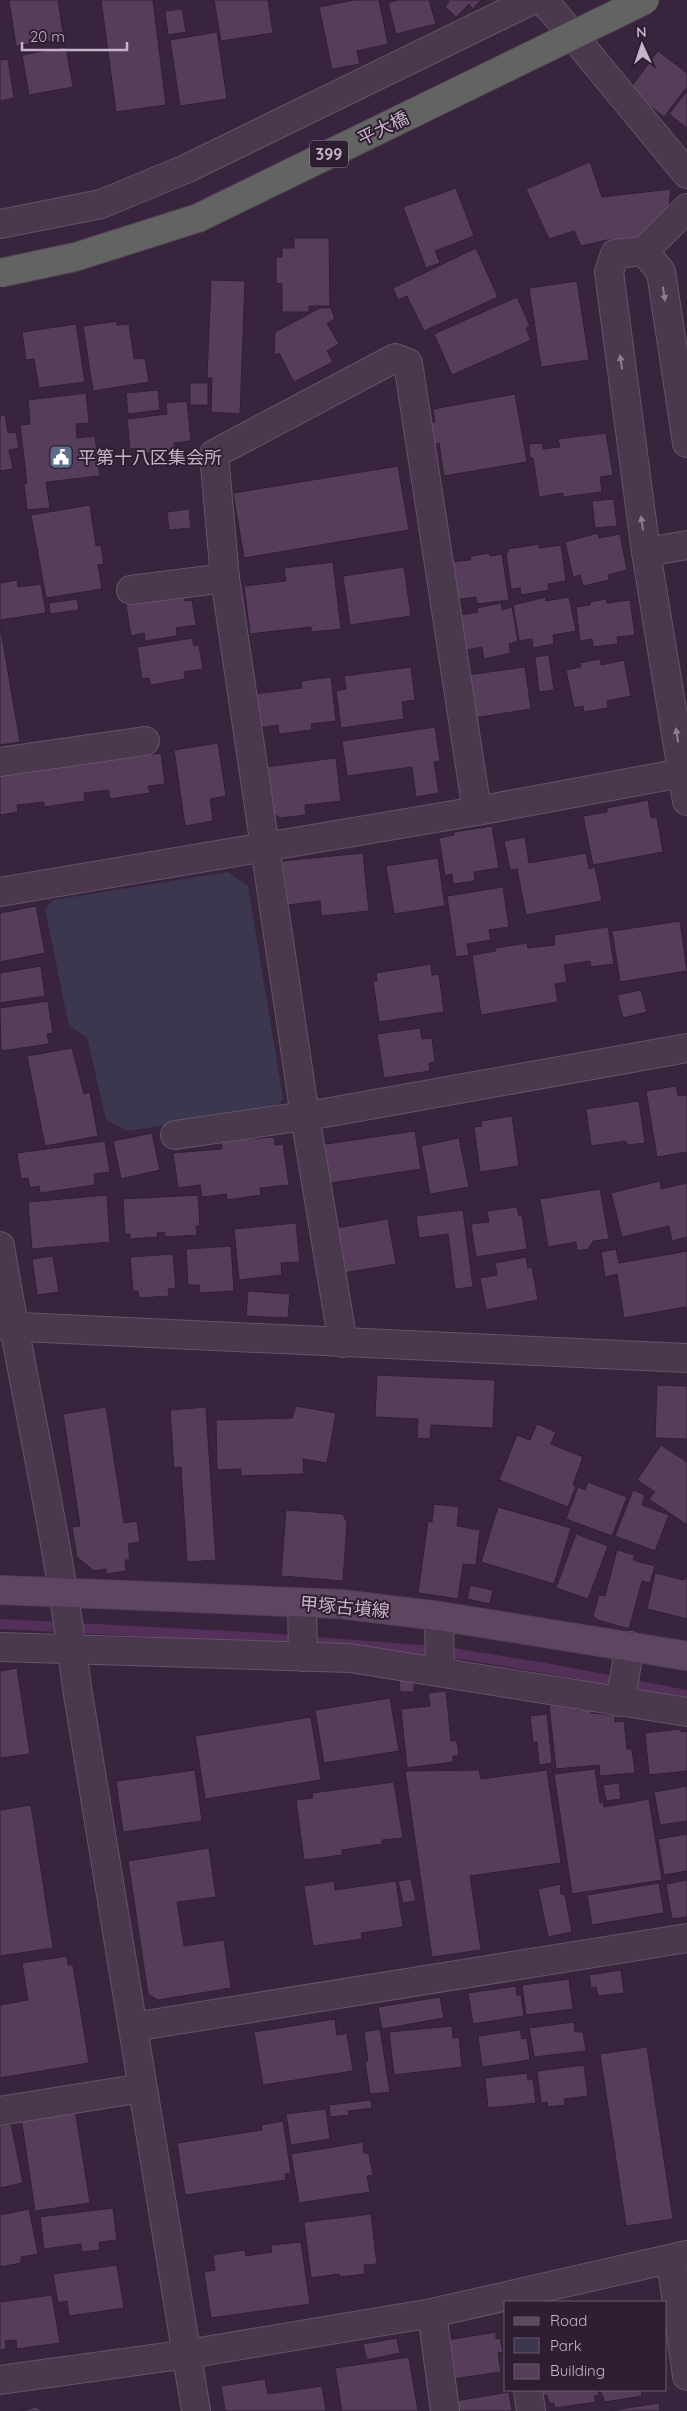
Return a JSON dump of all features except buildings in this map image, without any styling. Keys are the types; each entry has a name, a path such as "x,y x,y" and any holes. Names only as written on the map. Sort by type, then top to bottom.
{"highway":[{"name":"平大橋","path":"0,273 75,257 198,218 646,0"}],"main road":[{"name":"甲塚古墳線","path":"0,1590 66,1601 340,1604 439,1616 687,1656"}],"street":[{"path":"0,224 101,204 188,168 532,0"},
{"path":"541,0 550,8 687,174"},
{"path":"687,208 644,251 615,254 609,272 646,552 685,772 687,801"},
{"path":"644,251 661,272 687,443"},
{"path":"343,1343 305,1116 225,578 214,454 395,358 408,363 477,812"},
{"path":"646,552 687,545"},
{"path":"131,590 225,578"},
{"path":"0,762 145,740"},
{"path":"0,892 477,812 685,772"},
{"path":"175,1135 305,1116 687,1048"},
{"path":"0,1246 7,1326 66,1601 142,2088 188,2354 196,2411"},
{"path":"7,1326 687,1358"},
{"path":"302,1603 303,1657"},
{"path":"439,1616 440,1672"},
{"path":"0,1647 72,1645 350,1658 687,1712"},
{"path":"620,1702 630,1646"},
{"path":"133,2027 687,1938"},
{"path":"0,2111 142,2088"},
{"path":"0,2380 188,2354 516,2297 679,2257 687,2376"},
{"path":"432,2312 445,2411"},
{"path":"528,2391 531,2411"}],"green space":[{"path":"228,872 248,886 283,1099 274,1109 127,1131 106,1120 87,1037 69,1026 45,909 53,900"}],"waterway":[{"path":"0,1624 249,1637 447,1652 545,1668 687,1695"}],"place":[{"name":"平第十八区集会所","path":"61,457"}]}
